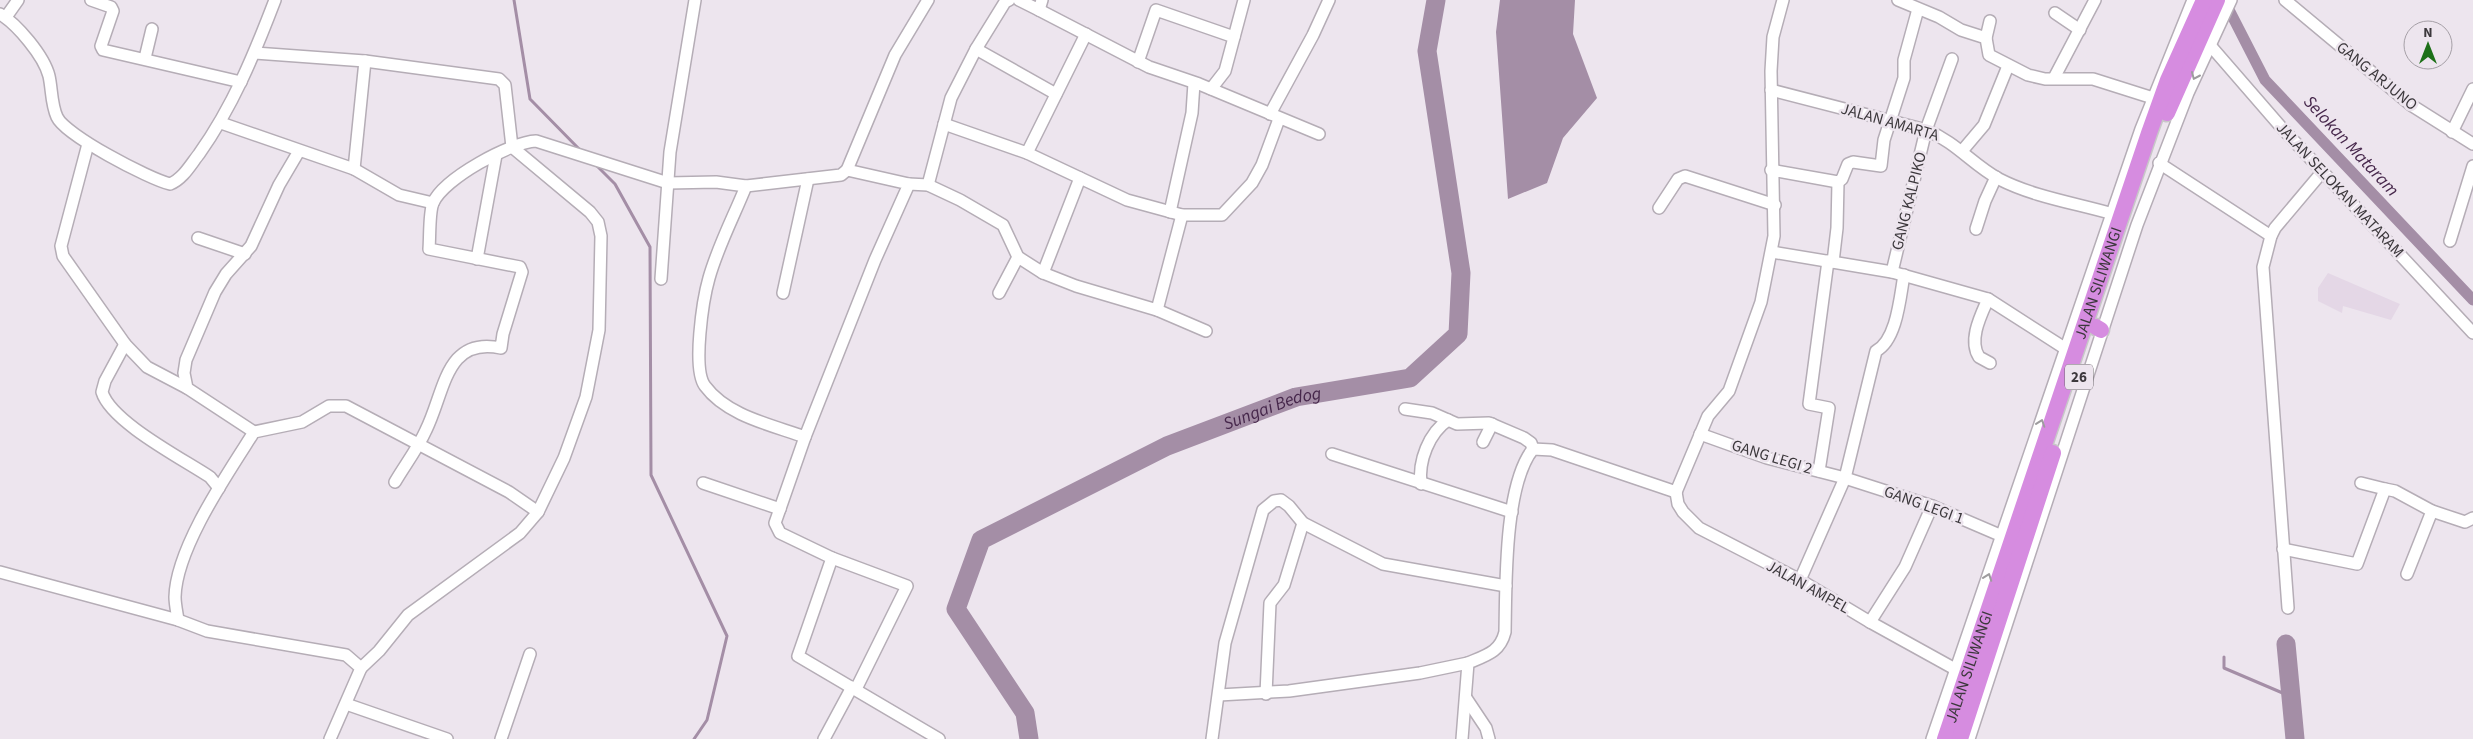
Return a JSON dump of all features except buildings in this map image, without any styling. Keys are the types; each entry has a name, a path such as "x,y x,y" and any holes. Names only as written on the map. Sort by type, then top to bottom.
{"highway":[{"name":"JALAN SILIWANGI","path":"1945,739 2004,541 2052,441 2168,80 2201,12 2217,0"},
{"name":"JALAN SILIWANGI","path":"1960,739 2047,488 2052,441"}],"street":[{"path":"18,0 3,16 36,50 44,63 56,115 60,122 88,144 154,179 170,184 186,171 221,123 255,53 275,0"},
{"path":"91,0 110,7 113,11 102,48 106,51 145,58 241,82"},
{"path":"661,279 670,152 695,0"},
{"path":"847,170 895,55 928,0"},
{"path":"928,184 952,98 976,48 1005,2 1009,0"},
{"path":"1019,0 1041,5 1086,34 1138,62 1211,89 1319,134"},
{"path":"1211,89 1225,71 1244,0"},
{"path":"944,124 1027,153 1127,200 1182,215 1223,215 1252,183 1262,165 1275,116 1329,0"},
{"path":"1533,449 1552,450 1676,492 1708,416 1729,392 1762,302 1772,252 1775,204 1771,170 1773,37 1783,0"},
{"path":"1900,0 1961,30 1986,38"},
{"path":"2054,78 2096,0"},
{"path":"1932,739 1955,669 2004,541 2066,349 2090,324 2209,44 2201,12 2184,0"},
{"path":"2047,488 2090,324 2112,214 2153,98 2201,12 2231,0"},
{"name":"GANG ARJUNO","path":"2285,0 2411,105 2473,144"},
{"path":"1819,471 1829,408 1809,404 1830,261 1837,228 1838,182 1842,179 1848,164 1853,162 1881,166 1884,140 1904,78 1904,60 1918,8"},
{"path":"1138,62 1156,10 1234,37"},
{"path":"2055,13 2080,30"},
{"path":"1990,21 1986,38 1989,55 2008,66 2028,75 2093,79 2153,98"},
{"path":"145,58 152,29"},
{"path":"1027,153 1086,34"},
{"name":"JALAN SELOKAN MATARAM","path":"2209,44 2281,127 2473,333"},
{"path":"976,48 1056,94"},
{"path":"255,53 365,61 502,81 505,85 512,147 590,212 598,222 601,236 598,330 586,397 564,458 520,533 408,615 379,651 361,668 330,739"},
{"name":"GANG KALPIKO","path":"1892,272 1926,130 1952,59"},
{"path":"354,169 365,61"},
{"path":"1962,151 1984,125 2008,66"},
{"path":"1170,212 1192,113 1194,83"},
{"path":"2452,132 2473,89"},
{"name":"JALAN AMARTA","path":"1771,90 1926,130 1944,137 1996,176 2027,191 2112,214"},
{"path":"221,123 354,169 399,195 433,203"},
{"path":"395,482 426,431 449,370 459,355 469,348 482,346 501,348 503,334 522,269 429,249 433,203 444,190 480,162 524,142 536,141 668,182 716,182 746,186 835,176 847,170 908,184 928,184 1003,225 1018,257 1043,273 1076,286 1157,310 1206,331"},
{"path":"88,144 62,246 63,256 125,344 147,367 187,388 254,432 302,422 329,406 346,406 418,442 509,492 534,509"},
{"path":"187,388 184,373 186,360 215,292 226,274 245,254 259,232 279,184 299,151"},
{"path":"477,259 496,155"},
{"path":"2159,163 2270,236"},
{"path":"2450,241 2473,166"},
{"path":"1771,170 1838,182"},
{"path":"2288,608 2263,267 2270,236 2323,170"},
{"path":"1659,208 1678,179 1685,176 1704,184 1775,204"},
{"path":"1976,229 1984,201 1996,176"},
{"path":"1043,273 1080,178"},
{"path":"784,293 808,179"},
{"path":"824,739 854,688 907,586 832,558 780,533 775,523 805,438 875,260 908,184"},
{"path":"746,186 709,278 700,336 699,375 704,386 722,404 805,438"},
{"path":"1157,310 1182,215"},
{"path":"198,238 245,254"},
{"path":"1772,252 1892,272 1988,299 2066,349"},
{"path":"999,293 1018,257"},
{"path":"1800,580 1845,478 1876,351 1884,346 1892,335 1904,275"},
{"path":"1988,299 1978,322 1976,344 1979,357 1990,363"},
{"path":"125,344 105,381 102,392 108,406 129,424 210,477 219,488"},
{"path":"1405,409 1432,413 1457,424 1492,424 1524,438 1531,444 1533,449"},
{"path":"1421,484 1420,474 1424,456 1434,432 1448,420"},
{"path":"1483,442 1492,424"},
{"path":"178,620 175,597 184,556 219,488 254,432"},
{"name":"GANG LEGI 2","path":"1700,434 1767,458 1845,478"},
{"path":"1219,695 1266,694 1420,673 1468,662 1489,654 1502,643 1505,632 1506,586 1512,512 1520,477 1527,458 1533,449"},
{"path":"1332,454 1512,512"},
{"name":"GANG LEGI 1","path":"1845,478 1932,506 2004,541"},
{"path":"703,483 780,508"},
{"path":"2361,483 2396,491 2432,511 2465,522 2473,518"},
{"path":"2283,549 2357,564 2385,489"},
{"name":"JALAN AMPEL","path":"1676,492 1683,512 1699,528 1800,580 1870,622 1955,669"},
{"path":"1212,739 1225,643 1260,518 1270,503 1281,500 1304,523 1383,564 1506,586"},
{"path":"1870,622 1905,567 1932,506"},
{"path":"2407,574 2432,511"},
{"path":"1266,694 1270,603 1284,585 1304,523"},
{"path":"832,558 797,654 800,658 939,739"},
{"path":"1969,739 2020,570"},
{"path":"0,572 178,620 207,630 346,655 361,668"},
{"path":"502,739 530,654"},
{"path":"1462,739 1468,662"},
{"path":"1466,698 1486,728 1489,739"},
{"path":"346,704 447,739"}],"shaded area":[{"path":"1500,0 1575,0 1573,34 1597,98 1563,138 1547,183 1508,199 1496,32"},
{"path":"2328,273 2400,304 2391,320 2343,306 2342,313 2318,301 2318,288"}],"waterway":[{"path":"514,0 530,99 582,152"},
{"name":"Sungai Bedog","path":"1029,739 1025,713 956,609 981,540 1167,446 1296,397 1410,378 1458,334 1461,273 1427,51 1436,0"},
{"name":"Selokan Mataram","path":"2224,0 2265,80 2473,300"},
{"path":"594,163 615,184 650,247 651,475 727,636 707,720 694,739"},
{"path":"2286,644 2295,739"},
{"path":"2224,657 2224,668 2285,694"}]}
